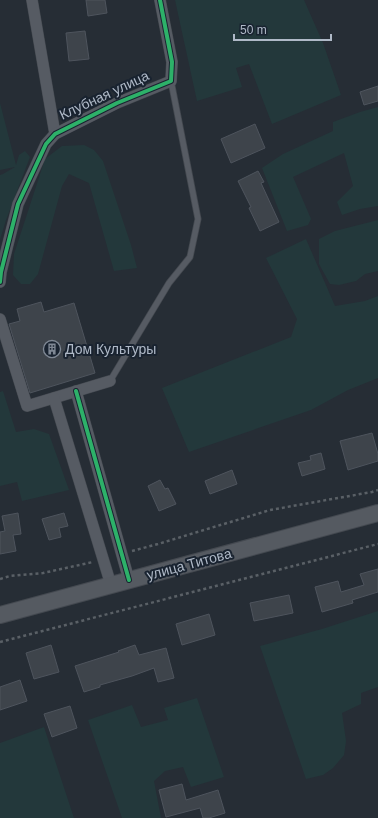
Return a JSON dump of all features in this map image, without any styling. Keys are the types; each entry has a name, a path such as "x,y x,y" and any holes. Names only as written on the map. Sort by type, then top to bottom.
{"main road":[{"name":"улица Титова","path":"0,614 378,513"}],"street":[{"name":"Клубная улица","path":"32,0 55,134 116,103 171,81 172,62 160,0"},
{"path":"0,282 1,272 18,204 46,144 55,134"},
{"path":"0,319 27,406 110,381"},
{"path":"76,391 129,580"},
{"path":"54,398 111,585"}],"lane":[{"path":"110,381 170,283 190,257 198,219 171,81"}],"path":[{"path":"122,554 270,510 378,490"},
{"path":"0,642 378,544"},
{"path":"0,579 10,576 43,573 103,559"}],"green space":[{"path":"175,0 304,0 323,43 341,95 272,124 249,64 236,68 242,87 197,101"},
{"path":"0,103 16,165 19,155 25,151 30,157 0,240 0,175 15,167 0,170"},
{"path":"378,107 378,206 360,209 342,215 337,202 353,186 344,153 293,177 311,219 308,225 287,231 262,168 283,154 333,131 333,122"},
{"path":"84,145 94,150 103,161 131,245 137,268 114,271 89,183 69,174 62,186 38,274 30,284 21,284 13,275 14,254 45,159 62,146"},
{"path":"378,220 378,271 365,274 356,281 339,285 330,284 319,264 319,239 335,231"},
{"path":"306,239 335,306 365,301 378,296 378,378 348,390 311,410 189,452 162,388 291,337 297,319 266,258"},
{"path":"3,391 16,432 34,429 49,434 69,490 22,501 17,482 0,486 0,392"},
{"path":"378,611 378,687 361,693 361,704 342,713 346,741 344,755 333,768 323,775 306,779 260,646 322,629"},
{"path":"197,698 224,777 191,787 183,767 165,771 154,781 161,818 122,818 88,720 132,705 141,727 168,720 164,708"},
{"path":"44,727 74,818 0,818 0,743"}],"building":[{"path":"86,0 105,0 107,13 88,16"},
{"path":"85,31 89,59 69,61 66,33"},
{"path":"378,86 378,101 364,105 360,92"},
{"path":"255,124 265,148 231,163 221,139"},
{"path":"258,171 264,182 261,183 279,222 260,231 249,208 251,207 238,181"},
{"name":"Дом Культуры","path":"41,302 44,312 74,303 95,373 30,393 9,324 20,321 17,309"},
{"path":"372,433 378,454 378,461 348,470 340,441"},
{"path":"321,453 325,469 302,476 298,463 311,460 310,456"},
{"path":"232,470 237,484 210,494 205,481"},
{"path":"160,480 165,489 168,488 176,504 159,511 148,486"},
{"path":"18,513 21,534 13,535 16,551 0,554 0,532 5,531 2,516"},
{"path":"64,513 68,526 59,528 61,537 49,540 42,519"},
{"path":"378,569 378,592 352,600 353,603 322,612 315,587 338,581 341,592 364,585 360,574"},
{"path":"289,595 293,613 254,621 250,603"},
{"path":"209,614 215,635 182,645 176,624"},
{"path":"51,645 59,672 34,679 26,653"},
{"path":"135,645 139,655 166,648 174,678 158,682 154,668 100,685 100,687 84,692 75,666 119,652 118,651"},
{"path":"20,680 27,701 0,710 0,687"},
{"path":"70,706 77,728 52,737 44,714"},
{"path":"182,784 186,800 218,790 225,813 209,818 203,818 200,808 166,817 159,790"}],"cycle path":[{"path":"0,282 1,272 18,204 46,144 55,134 117,103 171,81 172,62 160,0"},
{"path":"76,391 129,580"}],"place":[{"name":"Дом Культуры","path":"52,349"}]}
